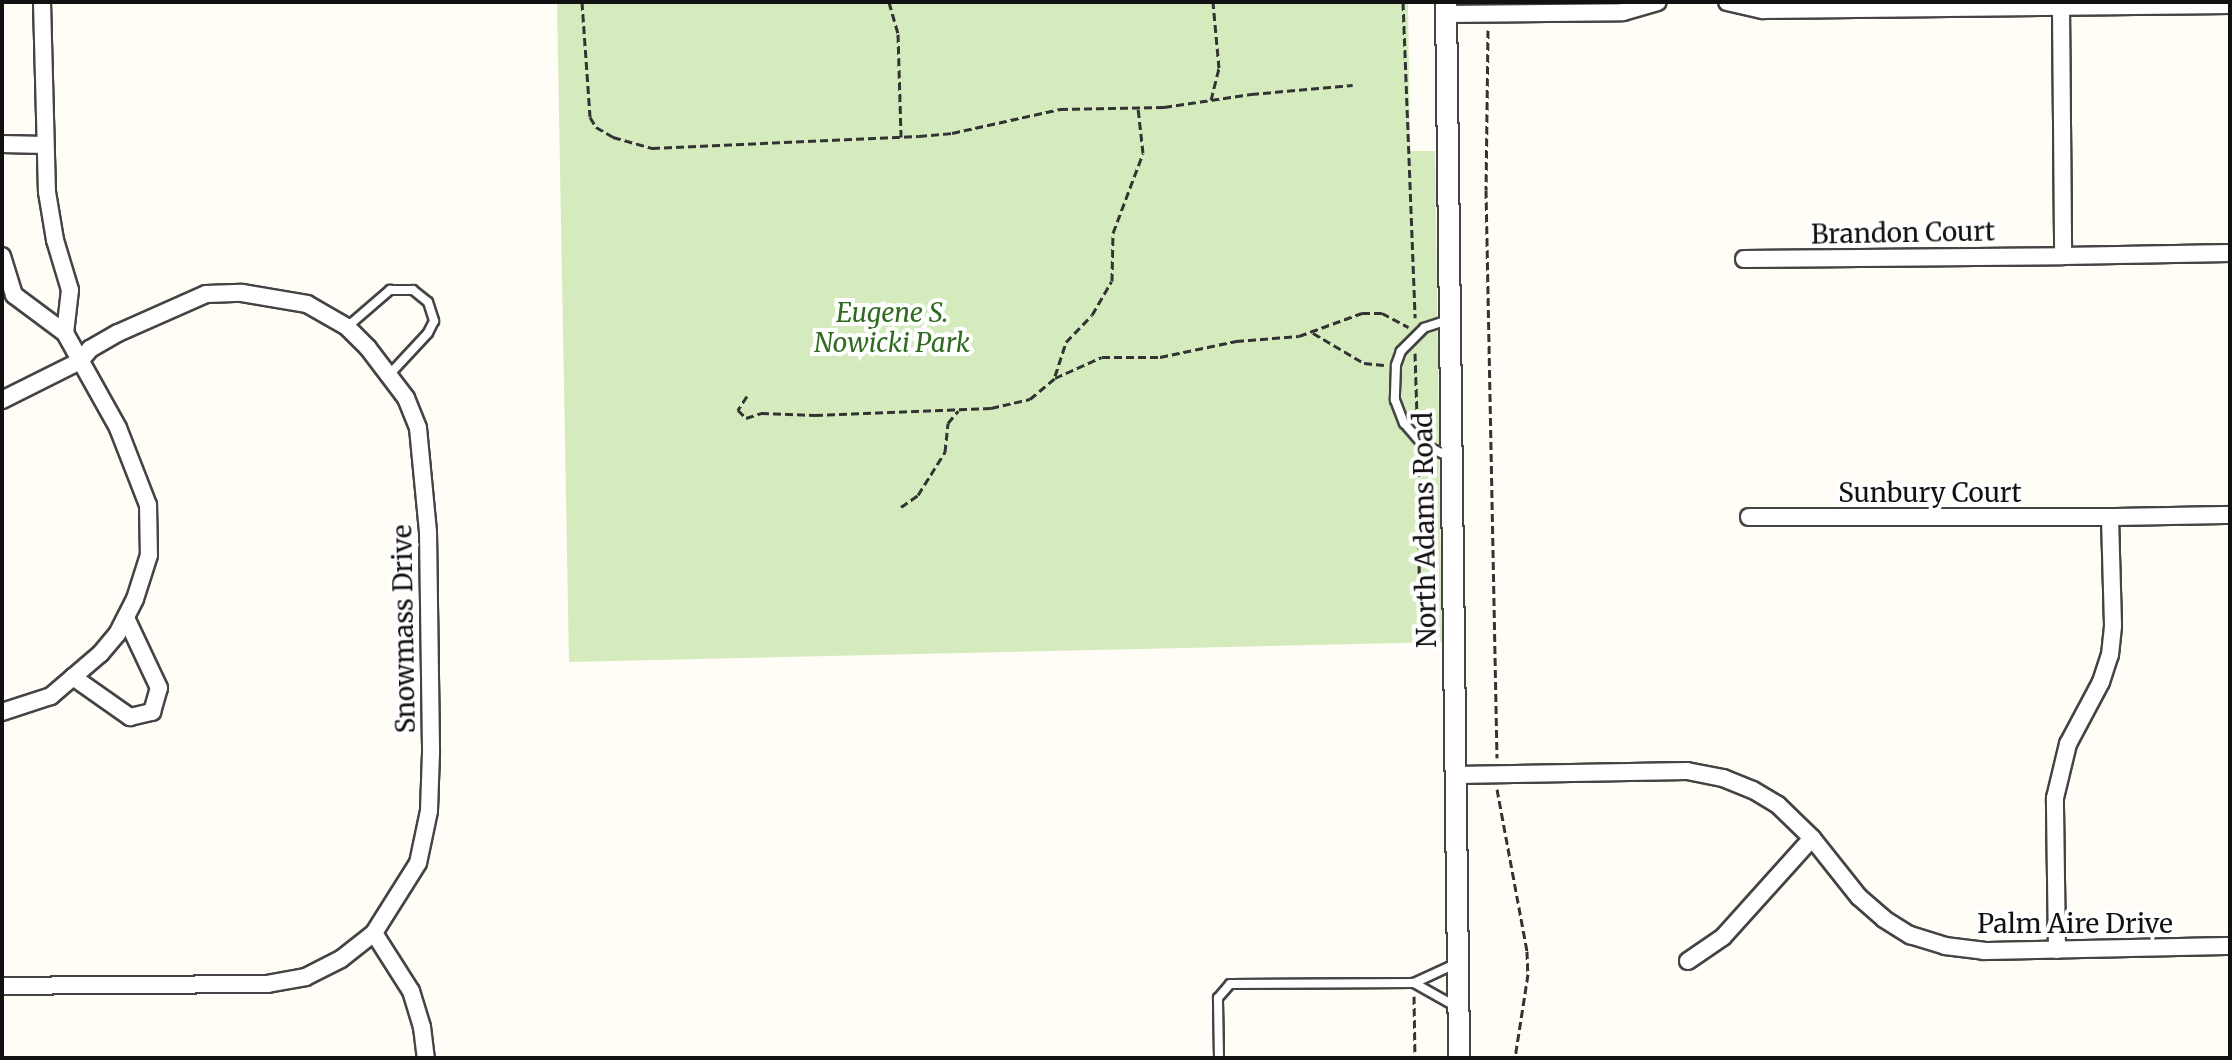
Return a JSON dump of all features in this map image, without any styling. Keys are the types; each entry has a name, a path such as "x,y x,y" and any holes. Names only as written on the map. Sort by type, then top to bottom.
{"street":[{"path":"42,2 47,192 55,240 70,290 65,333"},
{"path":"1446,8 1489,14 1623,12 1658,2"},
{"path":"1727,2 1763,10 2230,5"},
{"name":"North Adams Road","path":"1446,8 1459,1058"},
{"path":"2061,8 2063,256"},
{"path":"2,144 45,145"},
{"name":"Brandon Court","path":"1744,259 2230,253"},
{"path":"2,256 14,295 65,333 129,452 148,505 149,555 126,618 100,654 51,696 2,712"},
{"name":"Snowmass Drive","path":"2,400 80,361 90,349 118,333 206,294 242,293 307,304 347,327 406,398 418,428 424,470 431,753 429,811 418,863 374,933 341,959 306,977 268,984 2,986"},
{"name":"Sunbury Court","path":"1749,517 2230,515"},
{"path":"2057,950 2055,798 2068,744 2101,682 2110,655 2113,625 2110,517"},
{"path":"73,677 130,717 152,712 159,688 126,618"},
{"name":"Palm Aire Drive","path":"1456,775 1687,771 1723,778 1753,790 1778,805 1812,838 1859,897 1884,919 1910,935 1945,946 1984,951 2230,946"},
{"path":"1688,961 1723,937 1812,838"},
{"path":"374,933 411,991 422,1027 426,1058"}],"lane":[{"path":"347,327 390,290 413,290 428,302 434,321 428,333 389,375"},
{"path":"1448,320 1424,328 1401,351 1396,365 1395,400 1404,423 1422,444 1450,457"},
{"path":"1219,1058 1218,998 1230,984 1414,983 1458,963"},
{"path":"1414,983 1458,1008"}],"path":[{"path":"582,2 590,117 596,127 613,137 652,148 952,133 1060,109 1138,108 1353,85"},
{"path":"889,2 898,34 901,137"},
{"path":"1211,100 1219,68 1213,2"},
{"path":"1489,14 1486,190 1496,775 1497,794 1516,878 1528,963 1515,1058"},
{"path":"1055,378 1066,342 1092,315 1112,281 1113,233 1143,153 1138,108"},
{"path":"747,396 738,410 746,418 761,413 958,411 1018,404 1030,399 1055,378 1102,357 1187,353 1236,341 1311,332 1362,313 1382,313 1402,320 1417,335"},
{"path":"1311,332 1364,363 1396,365"},
{"path":"901,507 918,495 945,452 948,423 958,411"},
{"path":"1414,983 1415,1058"}],"green space":[{"name":"Eugene S. Nowicki Park","path":"557,2 1408,2 1410,151 1435,151 1442,642 569,662"}]}
